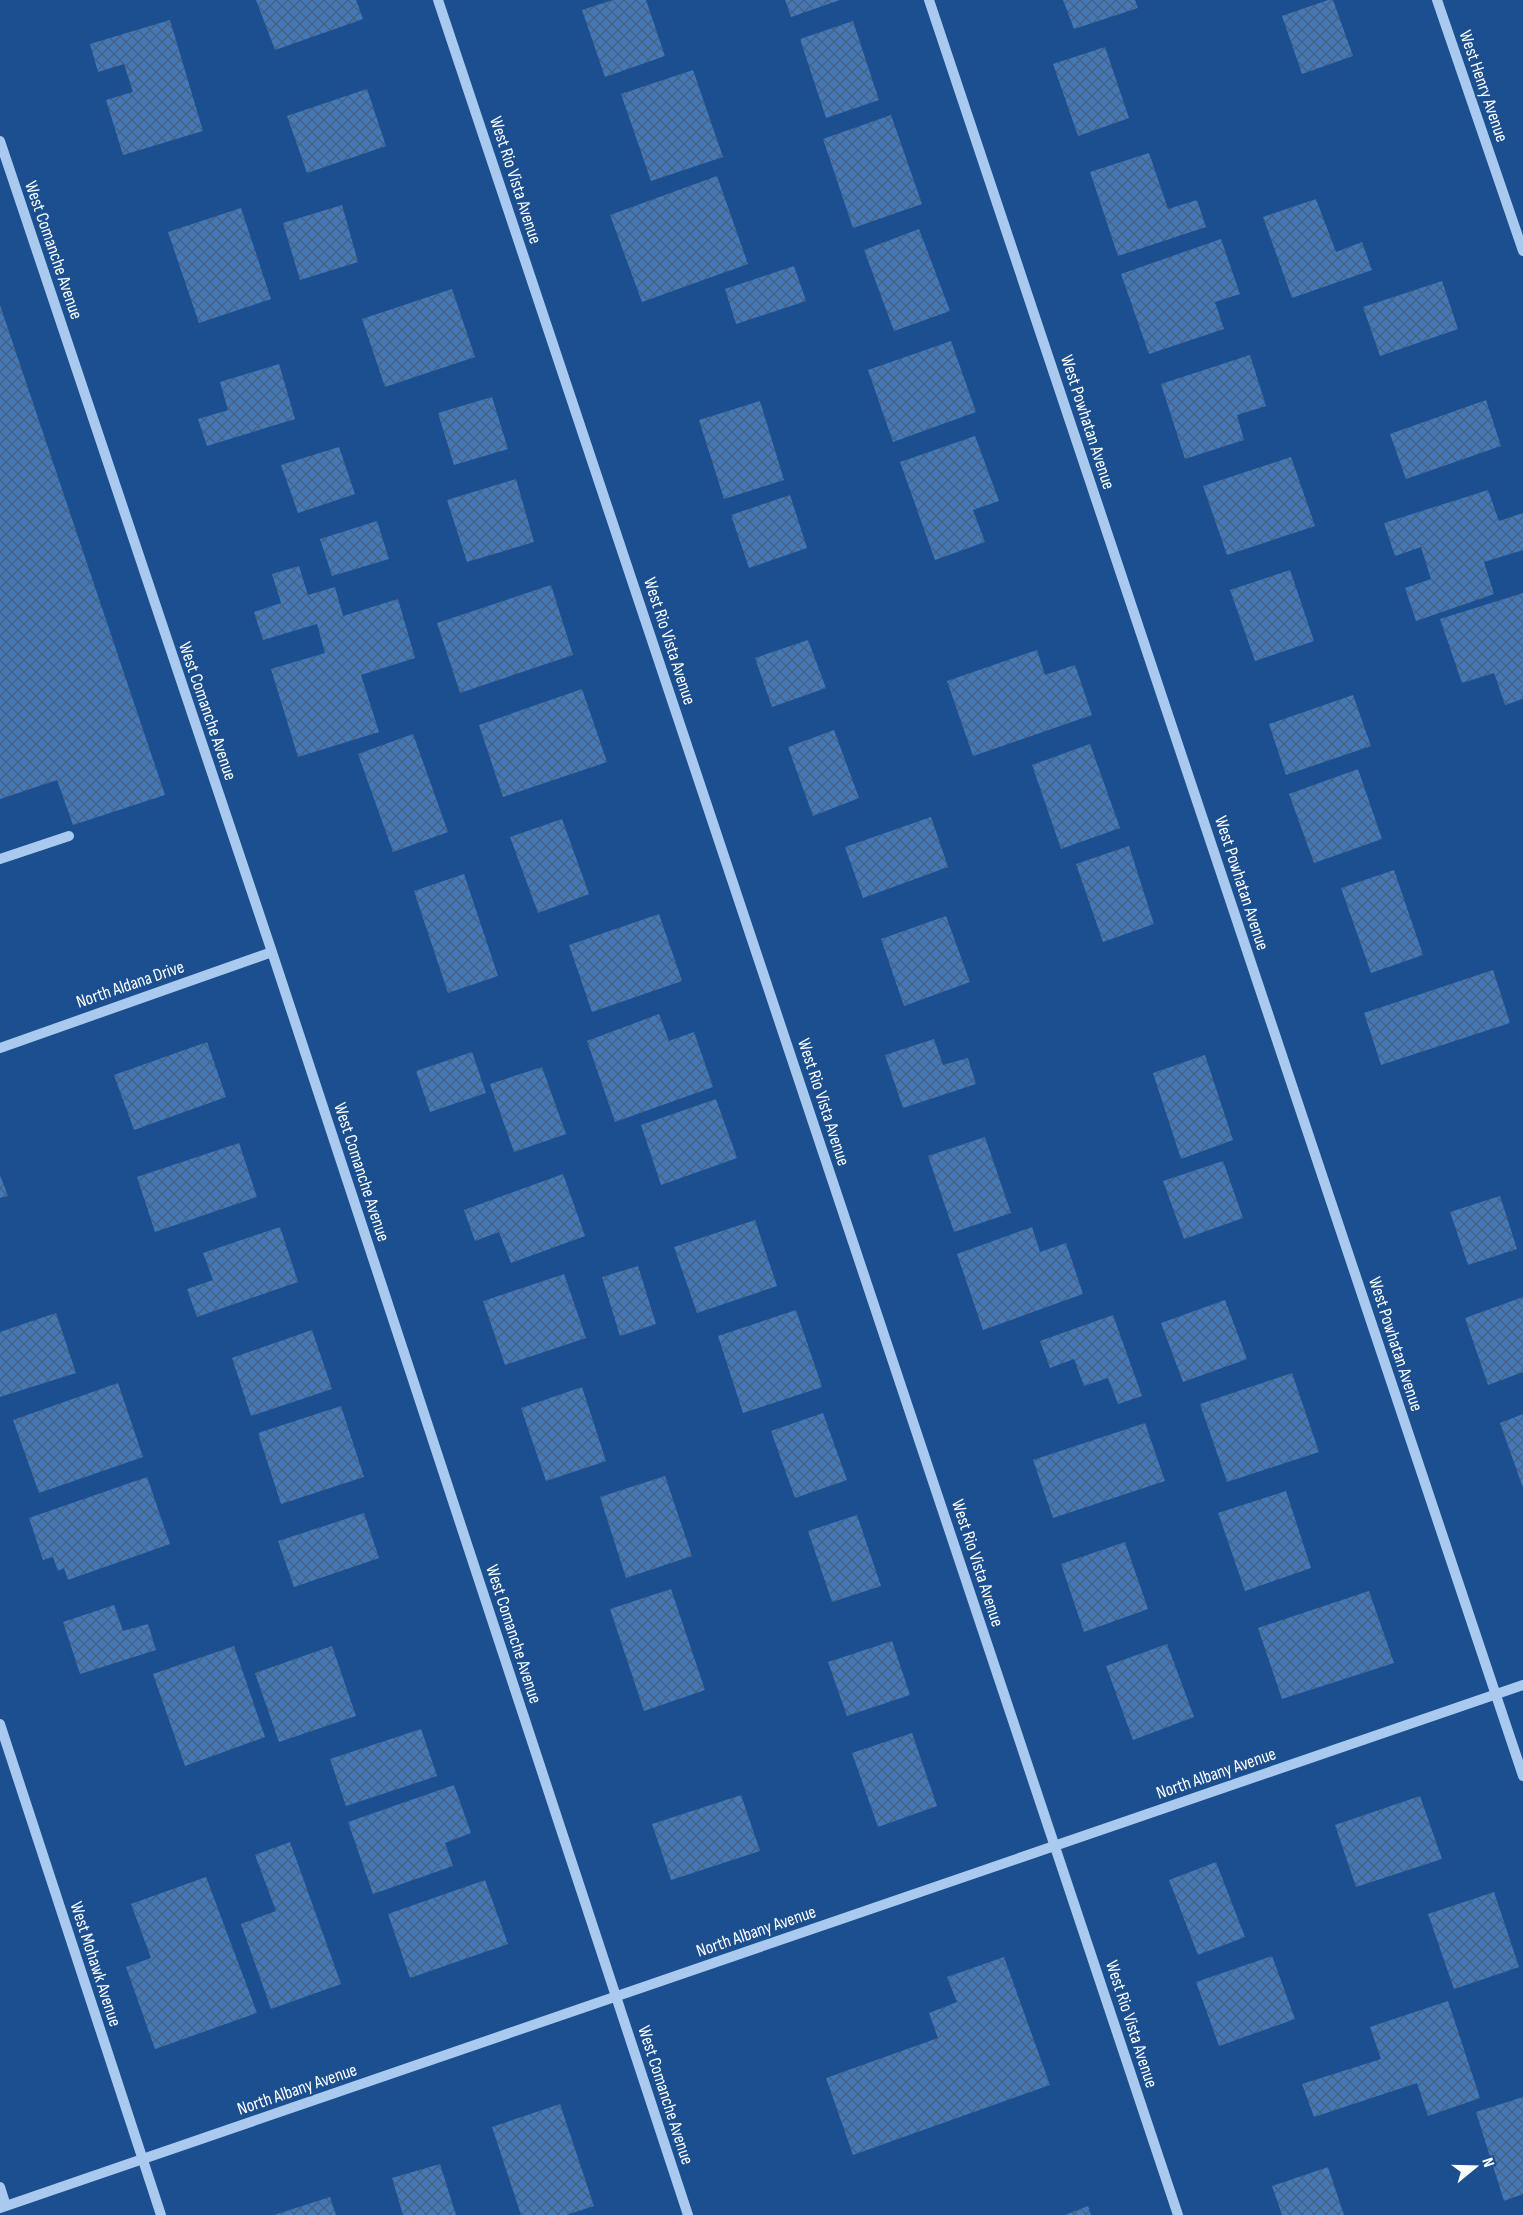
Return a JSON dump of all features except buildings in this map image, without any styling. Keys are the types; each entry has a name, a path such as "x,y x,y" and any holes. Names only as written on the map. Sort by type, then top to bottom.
{"street":[{"name":"West Rio Vista Avenue","path":"438,0 1178,2215"},
{"name":"West Powhatan Avenue","path":"929,0 1523,1776"},
{"name":"West Henry Avenue","path":"1437,0 1523,251"},
{"name":"West Comanche Avenue","path":"0,141 272,952 688,2215"},
{"path":"0,858 69,836"},
{"name":"North Aldana Drive","path":"0,1048 272,952"},
{"name":"North Albany Avenue","path":"3,2207 1523,1685"},
{"name":"West Mohawk Avenue","path":"0,1724 161,2215"},
{"path":"0,2187 3,2207"}]}
